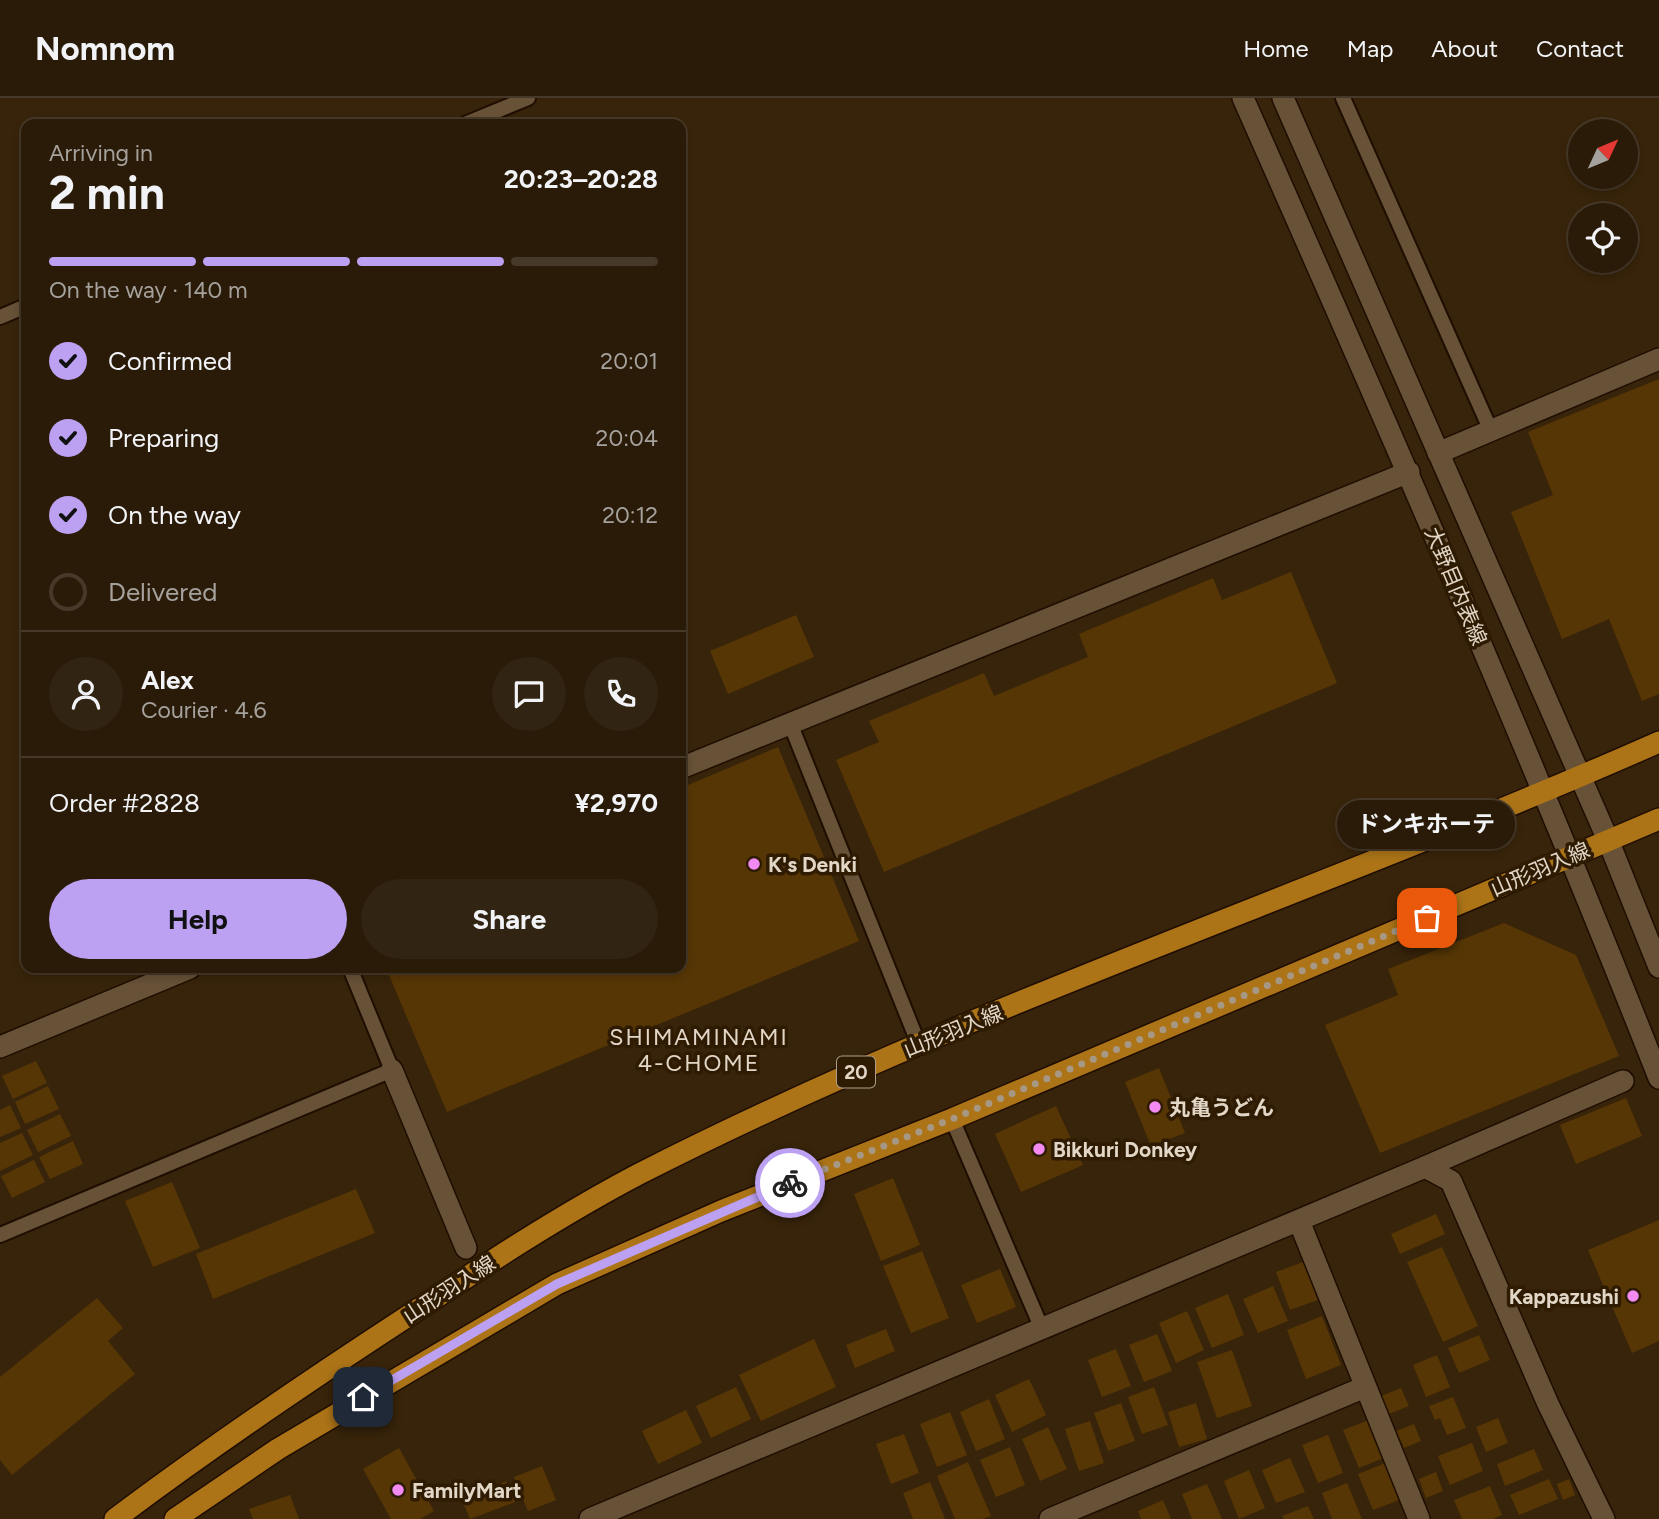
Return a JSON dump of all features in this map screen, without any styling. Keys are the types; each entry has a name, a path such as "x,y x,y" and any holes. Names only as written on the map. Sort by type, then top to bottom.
{"main road":[{"name":"山形羽入線","path":"115,1519 221,1439 537,1233 637,1176 791,1101 919,1045 1659,742"},
{"name":"山形羽入線","path":"175,1519 278,1449 557,1284 721,1211 952,1119 1659,819"}],"street":[{"name":"大野目内表線","path":"1243,98 1409,472 1541,792 1571,855 1659,1078"},
{"name":"大野目内表線","path":"1283,98 1608,840 1659,967"},
{"path":"1438,453 1659,359"},
{"path":"686,766 1409,472"},
{"path":"0,1047 178,973"},
{"path":"392,1070 466,1248"},
{"path":"590,1519 1623,1082"},
{"path":"1425,1167 1451,1181 1548,1404 1604,1519"},
{"path":"1299,1221 1419,1519"},
{"path":"1049,1519 1365,1387"}],"lane":[{"path":"477,119 528,98"},
{"path":"1343,98 1491,430"},
{"path":"0,317 21,308"},
{"path":"790,723 919,1045"},
{"path":"0,1235 392,1070 352,973"},
{"path":"952,1119 1042,1329"}],"building":[{"path":"1659,379 1659,694 1642,701 1609,619 1562,639 1511,512 1553,495 1528,432"},
{"path":"1291,572 1337,683 884,872 836,760 879,742 869,721 984,673 994,696 1088,657 1079,634 1213,578 1222,600"},
{"path":"796,615 814,657 728,694 710,651"},
{"name":"K's Denki","path":"778,747 859,941 447,1112 388,973 686,973 686,786"},
{"path":"1504,923 1576,955 1619,1056 1380,1153 1325,1025 1398,995 1388,969"},
{"path":"36,1061 47,1083 13,1099 2,1076"},
{"name":"丸亀うどん","path":"1159,1068 1185,1133 1151,1146 1125,1082"},
{"path":"48,1086 59,1109 25,1124 15,1102"},
{"path":"1626,1098 1642,1136 1576,1164 1560,1125"},
{"path":"10,1105 21,1128 0,1137 0,1110"},
{"name":"Bikkuri Donkey","path":"1056,1106 1083,1165 1021,1192 995,1134"},
{"path":"60,1114 71,1136 38,1152 27,1130"},
{"path":"22,1133 33,1155 0,1171 0,1143"},
{"path":"73,1141 83,1164 50,1179 39,1157"},
{"path":"34,1160 45,1182 12,1198 1,1176"},
{"path":"893,1178 920,1245 881,1261 854,1194"},
{"path":"172,1182 200,1248 153,1267 125,1201"},
{"path":"356,1189 375,1233 213,1299 196,1254"},
{"path":"1436,1214 1445,1234 1400,1254 1391,1234"},
{"name":"Kappazushi","path":"1659,1220 1659,1341 1632,1353 1588,1250"},
{"path":"1442,1247 1478,1326 1443,1342 1407,1262"},
{"path":"922,1251 949,1318 911,1333 883,1266"},
{"path":"1303,1262 1318,1300 1290,1310 1276,1272"},
{"path":"1000,1269 1016,1307 977,1323 961,1285"},
{"path":"1273,1286 1288,1321 1258,1333 1243,1299"},
{"path":"1228,1294 1244,1335 1212,1348 1195,1308"},
{"path":"97,1298 123,1328 108,1341 135,1374 12,1475 0,1460 0,1377"},
{"path":"1187,1311 1204,1350 1176,1363 1159,1323"},
{"path":"1322,1316 1341,1365 1306,1379 1287,1330"},
{"path":"886,1329 895,1351 855,1368 846,1345"},
{"path":"1157,1334 1172,1371 1144,1382 1129,1345"},
{"path":"1479,1335 1490,1360 1459,1373 1448,1348"},
{"path":"814,1339 836,1387 761,1421 739,1375"},
{"path":"1116,1349 1131,1386 1102,1397 1088,1360"},
{"path":"1232,1350 1252,1406 1217,1418 1197,1362"},
{"path":"1437,1355 1450,1387 1426,1397 1413,1365"},
{"path":"1029,1379 1046,1415 1012,1432 995,1395"},
{"path":"736,1387 751,1419 711,1438 696,1406"},
{"path":"1154,1387 1168,1425 1142,1434 1128,1397"},
{"path":"1401,1388 1409,1406 1389,1414 1381,1396"},
{"path":"1453,1397 1466,1428 1447,1435 1440,1418 1435,1420 1429,1406"},
{"path":"989,1399 1005,1439 976,1451 960,1412"},
{"path":"1121,1403 1135,1441 1108,1451 1094,1413"},
{"path":"1196,1403 1207,1439 1179,1447 1168,1412"},
{"path":"686,1410 702,1443 658,1464 642,1431"},
{"path":"950,1412 967,1455 937,1467 920,1424"},
{"path":"1498,1418 1508,1443 1486,1452 1476,1427"},
{"path":"1369,1420 1384,1458 1359,1468 1343,1430"},
{"path":"1090,1421 1104,1463 1079,1471 1065,1429"},
{"path":"1414,1424 1421,1441 1404,1448 1396,1431"},
{"path":"1048,1427 1067,1469 1040,1481 1022,1439"},
{"path":"904,1434 919,1473 891,1484 876,1444"},
{"path":"1328,1435 1343,1473 1318,1483 1302,1445"},
{"path":"1472,1443 1483,1471 1450,1485 1438,1456"},
{"path":"1010,1447 1025,1485 996,1497 980,1460"},
{"name":"FamilyMart","path":"399,1448 434,1511 420,1519 391,1519 363,1469"},
{"path":"1534,1449 1543,1470 1505,1486 1497,1464"},
{"path":"1290,1458 1305,1492 1276,1503 1262,1470"},
{"path":"968,1462 991,1516 983,1519 955,1519 937,1476"},
{"path":"1388,1462 1402,1499 1373,1510 1358,1474"},
{"path":"542,1466 556,1500 528,1511 514,1477"},
{"path":"1249,1470 1265,1508 1239,1519 1224,1481"},
{"path":"1436,1472 1443,1491 1426,1498 1419,1479"},
{"path":"1549,1479 1558,1499 1519,1515 1510,1495"},
{"path":"1569,1479 1575,1495 1563,1500 1557,1484"},
{"path":"506,1481 515,1502 470,1519 462,1500"},
{"path":"930,1482 945,1519 913,1519 903,1493"},
{"path":"1347,1483 1362,1519 1332,1519 1322,1493"},
{"path":"1207,1484 1222,1519 1192,1519 1182,1494"},
{"path":"1490,1486 1502,1515 1493,1519 1462,1519 1454,1500"},
{"path":"290,1495 299,1519 253,1519 249,1509"},
{"path":"1163,1500 1171,1519 1141,1519 1138,1511"},
{"path":"1308,1506 1314,1519 1284,1519 1282,1516"}],"way so far":[{"path":"790,1183 952,1119 1427,918"}],"place":[{"name":"K's Denki","path":"754,864"},
{"name":"ドンキホーテ","path":"1427,918"},
{"name":"丸亀うどん","path":"1155,1107"},
{"name":"Bikkuri Donkey","path":"1039,1149"},
{"name":"Kappazushi","path":"1633,1296"},
{"name":"FamilyMart","path":"398,1490"}],"district":[{"name":"SHIMAMINAMI 4-CHOME","path":"699,1050"}],"route":[{"path":"363,1397 557,1284 790,1183"}]}
